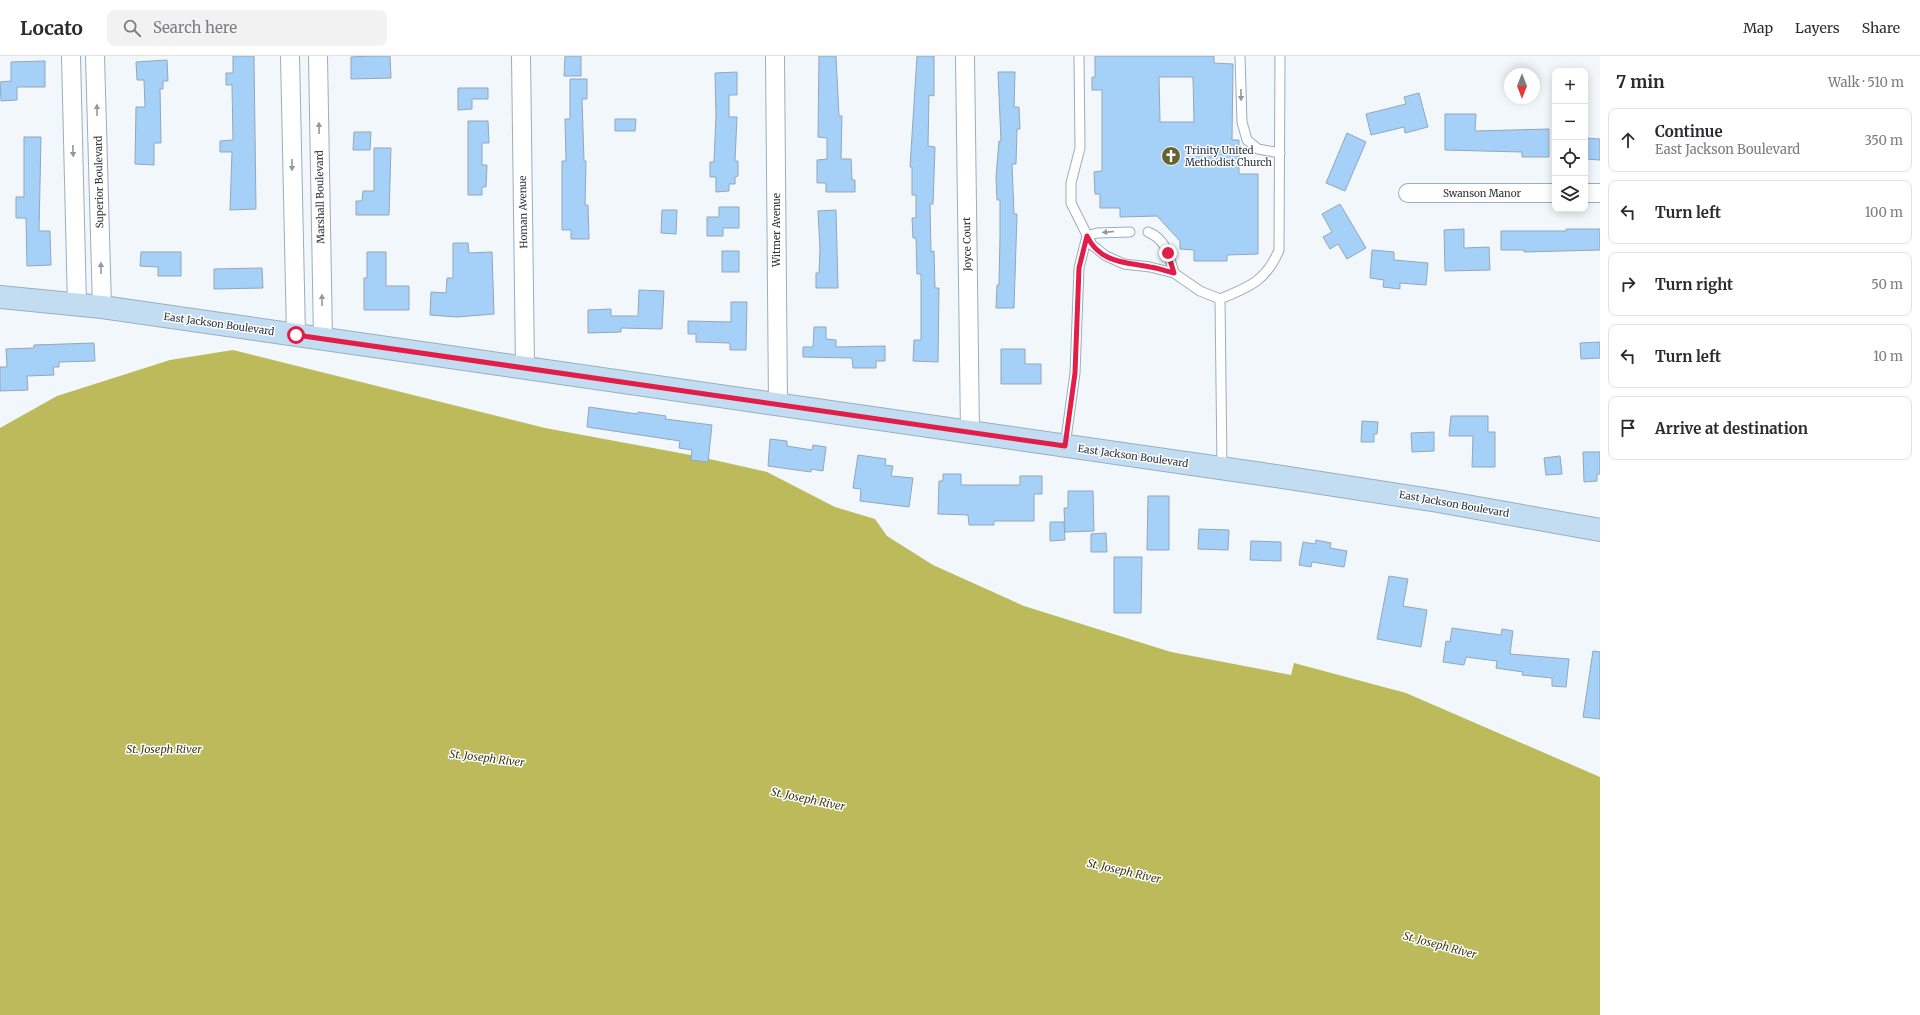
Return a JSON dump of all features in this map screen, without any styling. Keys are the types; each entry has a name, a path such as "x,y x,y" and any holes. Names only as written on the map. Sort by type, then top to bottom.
{"main road":[{"name":"East Jackson Boulevard","path":"0,297 102,307 1222,468 1438,500 1600,530"}],"street":[{"path":"71,56 77,305"},
{"name":"Superior Boulevard","path":"96,56 102,307"},
{"path":"290,56 296,335"},
{"name":"Marshall Boulevard","path":"318,56 323,339"},
{"name":"Homan Avenue","path":"521,56 525,368"},
{"name":"Witmer Avenue","path":"775,56 778,405"},
{"name":"Joyce Court","path":"965,56 970,432"},
{"name":"Swanson Manor","path":"1408,193 1552,193"},
{"path":"1588,193 1600,193"}],"lane":[{"path":"1079,56 1080,148 1070,183 1070,203 1092,245 1106,256 1124,264 1150,267 1174,273 1200,291 1220,299 1250,287 1272,266 1279,250 1280,56"},
{"path":"1240,56 1242,122 1247,140 1258,149 1280,154"},
{"path":"1087,236 1130,232"},
{"path":"1148,232 1162,241 1168,253 1174,273"},
{"path":"1065,446 1075,373 1079,268 1087,236"},
{"path":"1220,299 1222,468"}],"water":[{"name":"St. Joseph River","path":"233,350 545,428 696,456 767,472 835,507 875,519 887,536 933,565 1024,606 1171,652 1291,675 1294,663 1406,693 1600,777 1600,1015 0,1015 0,428 57,396 170,360"}],"building":[{"path":"233,56 254,56 256,209 230,210 232,152 220,152 220,141 233,140 232,85 226,85 226,73 233,73"},
{"path":"390,56 391,78 351,79 351,57"},
{"path":"565,56 581,56 581,76 564,76"},
{"path":"819,56 836,56 839,116 842,116 841,159 851,159 852,180 855,180 855,192 826,192 826,183 817,183 817,160 827,159 827,138 818,137"},
{"path":"917,56 934,56 934,96 929,95 928,146 935,147 933,204 930,204 931,252 934,251 935,288 939,288 938,362 913,361 914,340 921,340 921,274 917,274 916,238 913,238 912,218 916,218 916,195 912,195 912,167 910,167"},
{"name":"Trinity United Methodist Church","path":"1095,56 1214,56 1214,63 1233,64 1232,140 1239,140 1239,174 1258,174 1258,254 1227,255 1227,261 1194,261 1194,250 1180,249 1180,241 1157,216 1120,217 1120,208 1100,208 1100,194 1095,194 1094,172 1102,171 1102,90 1092,90 1092,77 1095,77","holes":["1159,77 1193,77 1194,122 1160,122"]},
{"path":"167,60 168,81 163,81 163,89 160,89 161,143 154,143 154,165 135,164 136,107 145,107 144,80 137,80 136,62"},
{"path":"45,61 45,87 17,87 17,100 1,101 0,82 11,81 11,62"},
{"path":"737,72 737,95 729,95 729,117 737,117 735,161 738,161 738,176 735,177 735,184 729,184 729,191 716,192 716,177 710,177 710,162 714,162 716,116 715,73"},
{"path":"998,72 1015,72 1014,107 1019,107 1020,129 1017,129 1016,164 1012,164 1014,214 1017,214 1014,308 996,308 997,285 999,285 1000,200 997,200 996,177 999,141 1001,141"},
{"path":"570,79 587,79 587,99 582,99 584,161 586,161 585,205 588,205 589,239 571,239 571,230 562,230 562,161 566,161 565,119 570,119"},
{"path":"458,88 488,88 488,99 472,99 472,109 458,110"},
{"path":"1419,93 1428,127 1405,133 1404,127 1371,135 1366,114 1406,104 1404,97"},
{"path":"1445,114 1476,114 1475,131 1549,129 1549,157 1522,157 1522,152 1445,150"},
{"path":"615,119 636,119 635,131 615,131"},
{"path":"468,121 488,121 489,143 482,143 482,165 487,165 486,187 482,187 482,195 468,195"},
{"path":"354,132 371,132 370,150 353,150"},
{"path":"1347,133 1366,142 1345,191 1326,183"},
{"path":"24,137 41,137 39,231 50,231 51,265 27,266 26,218 16,218 16,197 24,197"},
{"path":"1588,138 1600,139 1600,160 1588,159"},
{"path":"374,148 391,148 389,215 356,215 356,201 362,201 363,191 374,191"},
{"path":"1340,204 1366,248 1347,259 1338,244 1330,249 1323,237 1332,232 1322,214"},
{"path":"719,207 739,207 739,228 723,228 723,236 707,236 707,217 719,217"},
{"path":"662,210 677,210 676,234 661,233"},
{"path":"836,210 838,288 816,288 816,273 819,273 820,249 818,211"},
{"path":"1464,229 1464,248 1489,247 1490,270 1445,271 1444,230"},
{"path":"1566,229 1600,229 1600,250 1524,252 1524,250 1501,250 1501,231 1566,231"},
{"path":"453,243 468,243 469,253 492,252 494,314 457,317 430,315 431,292 446,293 447,278 453,278"},
{"path":"1372,250 1394,252 1394,260 1428,263 1426,285 1400,283 1400,289 1383,287 1384,280 1370,278"},
{"path":"722,251 739,251 739,272 722,272"},
{"path":"141,252 181,252 181,276 158,276 158,267 140,266"},
{"path":"367,252 386,252 386,286 409,286 409,310 364,310 364,278 367,278"},
{"path":"262,268 263,288 214,289 214,269"},
{"path":"639,290 664,291 662,329 621,328 621,332 588,333 588,310 611,309 611,316 638,316"},
{"path":"731,302 747,302 746,350 730,350 730,343 696,342 696,334 688,334 688,321 731,322"},
{"path":"814,327 826,327 826,339 836,340 836,347 885,346 885,361 876,361 876,368 853,368 852,358 803,357 803,347 813,347"},
{"path":"1600,342 1600,358 1581,359 1580,343"},
{"path":"94,343 95,361 59,362 59,367 53,367 54,375 27,376 28,390 0,391 0,367 7,367 6,349 34,348 34,345"},
{"path":"1001,349 1025,349 1025,364 1041,364 1041,384 1001,384"},
{"path":"589,407 637,414 638,412 666,416 665,419 712,425 708,462 691,460 692,450 679,448 680,441 587,427"},
{"path":"1451,416 1488,416 1488,432 1495,432 1495,467 1472,467 1473,436 1449,436"},
{"path":"1362,421 1378,422 1377,434 1374,434 1374,442 1361,442"},
{"path":"1434,432 1434,451 1412,452 1411,433"},
{"path":"770,439 787,441 787,446 812,450 813,445 826,447 823,471 811,469 811,472 768,466"},
{"path":"1583,452 1600,452 1600,474 1597,474 1597,481 1584,482"},
{"path":"858,455 886,459 885,465 893,466 891,476 913,478 909,507 860,501 861,489 853,488"},
{"path":"1560,456 1562,474 1546,475 1544,458"},
{"path":"943,474 961,474 961,485 1020,485 1020,476 1042,476 1042,494 1034,494 1034,521 994,521 994,525 969,525 968,515 938,514 939,481 943,481"},
{"path":"1068,491 1093,491 1094,531 1065,532 1064,508 1068,508"},
{"path":"1148,496 1169,496 1169,550 1147,550"},
{"path":"1050,522 1064,522 1065,540 1050,541"},
{"path":"1199,529 1229,530 1228,550 1198,549"},
{"path":"1106,533 1107,552 1091,552 1091,534"},
{"path":"1316,540 1331,543 1330,548 1347,551 1344,567 1312,562 1311,567 1299,565 1303,542 1315,544"},
{"path":"1251,541 1281,542 1281,561 1250,560"},
{"path":"1114,557 1142,557 1141,613 1114,613"},
{"path":"1389,576 1408,579 1403,606 1427,610 1421,647 1377,639"},
{"path":"1452,628 1501,635 1502,629 1513,631 1510,654 1569,659 1566,687 1552,686 1552,678 1522,675 1523,672 1496,668 1497,661 1466,657 1464,665 1443,662 1446,641 1450,642"},
{"path":"1593,651 1600,652 1600,719 1583,717"}],"place":[{"name":"Trinity United Methodist Church","path":"1171,156"}],"route":[{"path":"296,335 1065,446 1075,373 1079,268 1087,236 1092,245 1106,256 1124,264 1150,267 1174,273 1168,253"}]}
